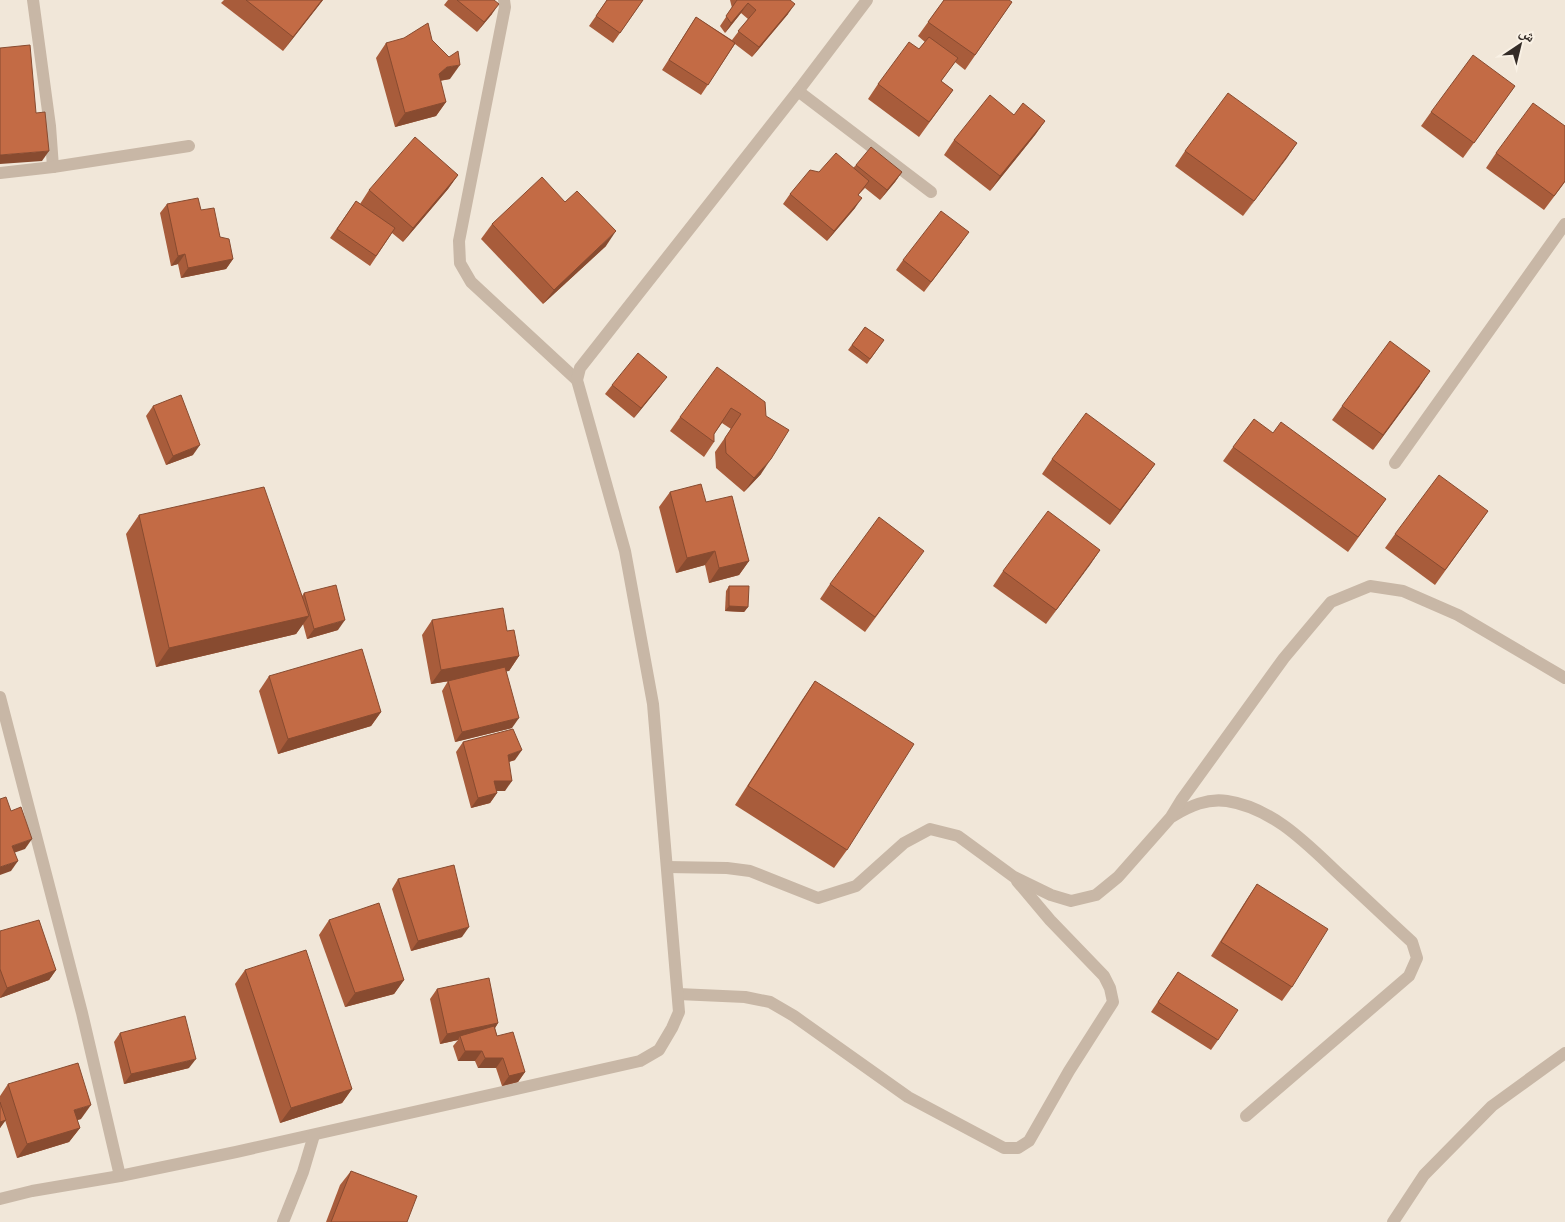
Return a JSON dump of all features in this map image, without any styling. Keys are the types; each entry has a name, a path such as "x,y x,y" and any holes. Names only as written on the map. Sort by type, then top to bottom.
{"street":[{"path":"33,0 50,126 53,168"},
{"path":"504,0 506,7 460,242 460,263 470,282 577,380"},
{"path":"0,1199 314,1135 640,1061 659,1050 679,1012 653,704 625,551 577,380 580,368 798,91 867,0"},
{"path":"798,91 932,192"},
{"path":"0,173 53,168 189,146"},
{"path":"1395,463 1565,224"},
{"path":"667,867 727,868 750,871 818,898 856,886 904,844 930,830 958,836 1014,877 1051,895 1071,901 1096,895 1118,876 1171,817 1284,658 1331,602 1370,586 1403,591 1458,615 1565,678"},
{"path":"0,697 79,1003 120,1176"},
{"path":"1171,817 1193,804 1227,801 1254,810 1289,828 1412,942 1417,958 1409,976 1246,1116"},
{"path":"678,994 744,996 770,1002 794,1016 908,1097 1004,1148 1018,1148 1029,1141 1069,1071 1113,1002 1110,988 1104,976 1050,920 1014,877"},
{"path":"1393,1222 1424,1175 1492,1106 1565,1053"},
{"path":"283,1222 303,1172 314,1135"}],"building":[{"path":"246,0 322,0 293,37"},
{"path":"457,0 494,0 499,4 484,22"},
{"path":"607,0 643,0 620,33 596,16"},
{"path":"737,0 790,0 795,4 759,47 738,31 756,10 748,3 731,23 726,16"},
{"path":"944,0 1009,0 1012,2 975,55 928,22"},
{"path":"696,17 735,43 708,85 669,60"},
{"path":"428,23 432,40 449,57 458,51 460,65 447,67 439,74 446,102 405,113 386,43 404,38"},
{"path":"929,37 958,58 941,81 953,90 929,122 878,84 909,42 919,49"},
{"path":"30,45 36,113 45,112 49,151 0,155 0,48"},
{"path":"1473,55 1515,86 1474,143 1431,112"},
{"path":"1228,93 1297,143 1254,201 1185,151"},
{"path":"990,95 1014,115 1023,103 1045,121 1000,176 954,140"},
{"path":"1533,103 1565,126 1565,181 1554,196 1496,153"},
{"path":"415,137 458,175 413,228 369,190"},
{"path":"871,147 902,172 887,190 856,165"},
{"path":"836,153 869,181 858,195 862,198 834,231 790,194 810,170 819,172"},
{"path":"542,177 565,202 577,191 616,231 554,290 492,224"},
{"path":"198,198 201,210 214,208 220,237 229,239 233,259 188,268 185,254 178,256 167,204"},
{"path":"356,201 395,228 376,256 337,229"},
{"path":"941,211 969,232 931,282 903,260"},
{"path":"865,327 884,340 870,359 852,345"},
{"path":"1390,341 1430,371 1383,435 1342,406"},
{"path":"638,353 667,377 641,408 612,385"},
{"path":"717,367 765,402 766,416 789,430 771,459 754,478 726,453 725,438 741,414 731,408 714,434 714,442 680,417"},
{"path":"181,395 200,445 173,456 153,406"},
{"path":"1086,413 1155,464 1120,510 1052,459"},
{"path":"1254,419 1273,433 1281,422 1386,499 1358,537 1233,447"},
{"path":"1439,475 1488,511 1445,570 1395,534"},
{"path":"701,484 706,502 732,496 749,561 719,568 715,551 687,558 670,492"},
{"path":"264,487 309,616 169,648 139,515"},
{"path":"1048,511 1100,550 1056,610 1003,571"},
{"path":"879,517 924,551 875,617 830,584"},
{"path":"336,585 345,620 314,629 304,593"},
{"path":"729,586 749,586 748,607 729,606"},
{"path":"503,608 507,631 514,630 519,656 441,670 432,620"},
{"path":"362,649 381,712 288,739 269,676"},
{"path":"505,667 519,718 462,732 448,681"},
{"path":"815,681 914,744 847,850 748,786"},
{"path":"513,729 522,750 508,755 512,781 494,781 497,793 478,798 463,742"},
{"path":"6,797 11,811 21,807 32,839 12,846 18,861 0,867 0,799"},
{"path":"454,865 469,927 418,941 398,879"},
{"path":"1257,884 1328,929 1292,987 1221,942"},
{"path":"379,903 404,980 355,993 329,920"},
{"path":"39,920 56,970 7,988 0,969 0,931"},
{"path":"306,950 352,1089 291,1108 245,970"},
{"path":"1178,972 1238,1010 1218,1040 1158,1002"},
{"path":"489,978 498,1023 447,1034 437,989"},
{"path":"185,1016 196,1059 131,1074 120,1033"},
{"path":"494,1026 497,1036 513,1032 525,1072 509,1076 503,1058 485,1058 482,1051 465,1051 460,1036"},
{"path":"78,1063 91,1105 74,1110 80,1128 27,1144 8,1084"},
{"path":"0,1102 6,1120 0,1122"},
{"path":"351,1171 417,1196 407,1222 331,1222"}]}
